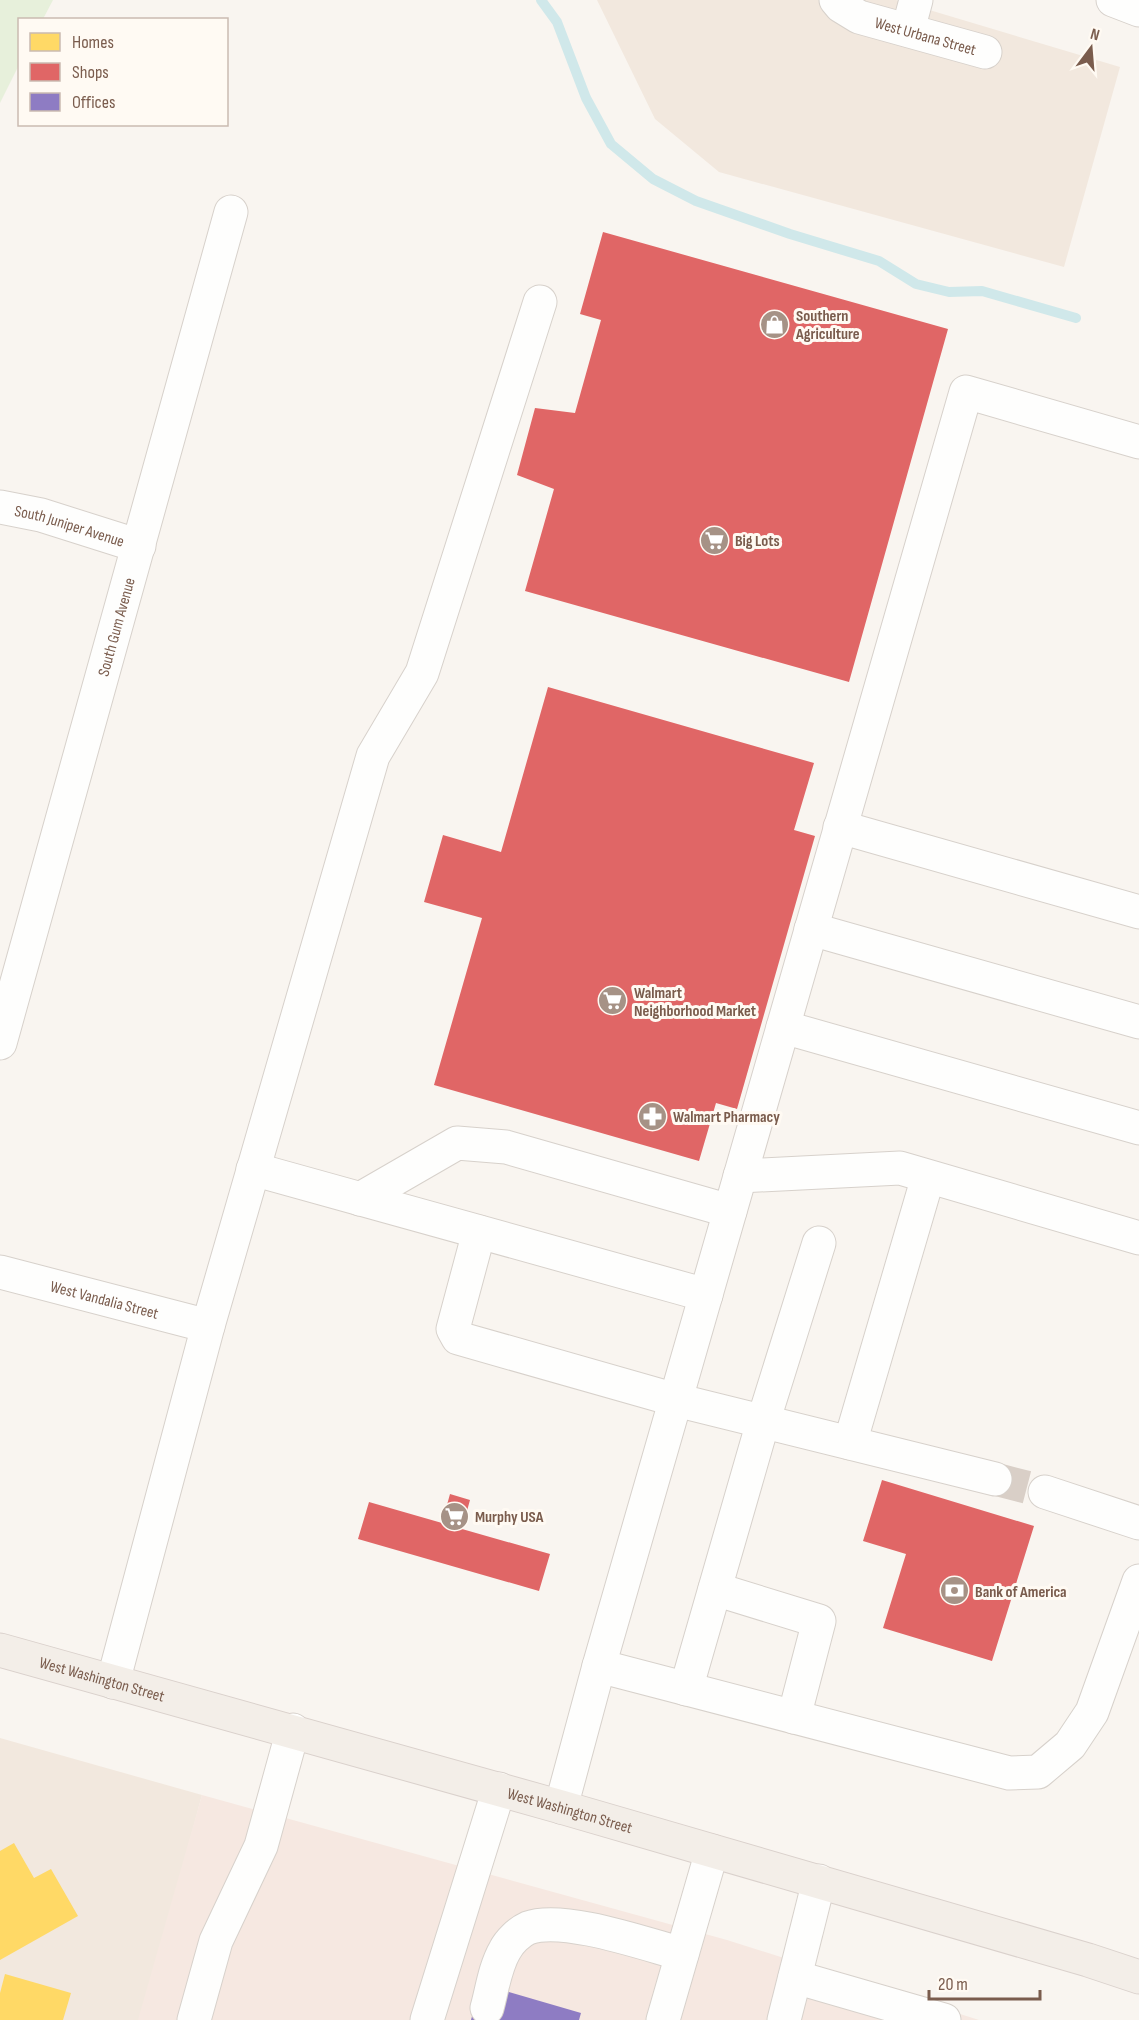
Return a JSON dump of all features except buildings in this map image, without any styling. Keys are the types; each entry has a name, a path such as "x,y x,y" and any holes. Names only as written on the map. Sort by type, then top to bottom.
{"main road":[{"name":"West Washington Street","path":"0,1650 499,1789 1088,1960 1139,1977"}],"street":[{"name":"West Urbana Street","path":"836,0 841,6 859,17 912,15 985,52"},
{"path":"1113,0 1139,10"},
{"name":"South Gum Avenue","path":"0,1043 231,212"},
{"path":"113,1682 208,1326 373,756 422,673 540,302"},
{"path":"561,1807 599,1666 966,392 1139,442"},
{"name":"South Juniper Avenue","path":"0,507 41,515 139,546"},
{"path":"840,827 1139,912"},
{"path":"811,929 1139,1022"},
{"path":"783,1028 1139,1128"},
{"path":"360,1199 457,1143 506,1147 730,1211"},
{"path":"740,1176 900,1168 1139,1238"},
{"path":"253,1169 706,1295"},
{"path":"850,1443 928,1177"},
{"path":"479,1232 453,1329 458,1338 676,1400 995,1479"},
{"path":"686,1689 763,1422 819,1243"},
{"name":"West Vandalia Street","path":"0,1272 208,1326"},
{"path":"1045,1492 1139,1523"},
{"path":"599,1666 1008,1773 1038,1772 1070,1745 1092,1712 1139,1581"},
{"path":"715,1589 819,1621 794,1717"},
{"path":"194,2020 216,1941 261,1846 293,1730"},
{"path":"427,2020 499,1789"},
{"path":"663,2020 712,1851"},
{"path":"784,2020 819,1881"},
{"path":"487,2008 505,1950 518,1935 529,1928 576,1925 682,1954"},
{"path":"795,1977 944,2020"}],"shaded area":[{"path":"597,0 896,0 1120,67 1064,267 719,172 655,119"},
{"path":"0,1738 202,1795 141,2020 0,2020"},
{"path":"202,1795 727,1940 979,2020 138,2020"}],"green space":[{"path":"0,0 53,0 44,18 18,18 18,67 0,103"}],"waterway":[{"path":"541,0 557,22 586,98 611,144 653,179 696,201 790,234 879,261 916,284 949,292 982,291 1076,318"}],"tunnel":[{"path":"995,1479 1045,1492"}],"place":[{"name":"Southern Agriculture","path":"775,324"},
{"name":"Big Lots","path":"714,540"},
{"name":"Walmart Neighborhood Market","path":"613,1001"},
{"name":"Walmart Pharmacy","path":"652,1116"},
{"name":"Murphy USA","path":"454,1516"},
{"name":"Bank of America","path":"954,1591"}]}
